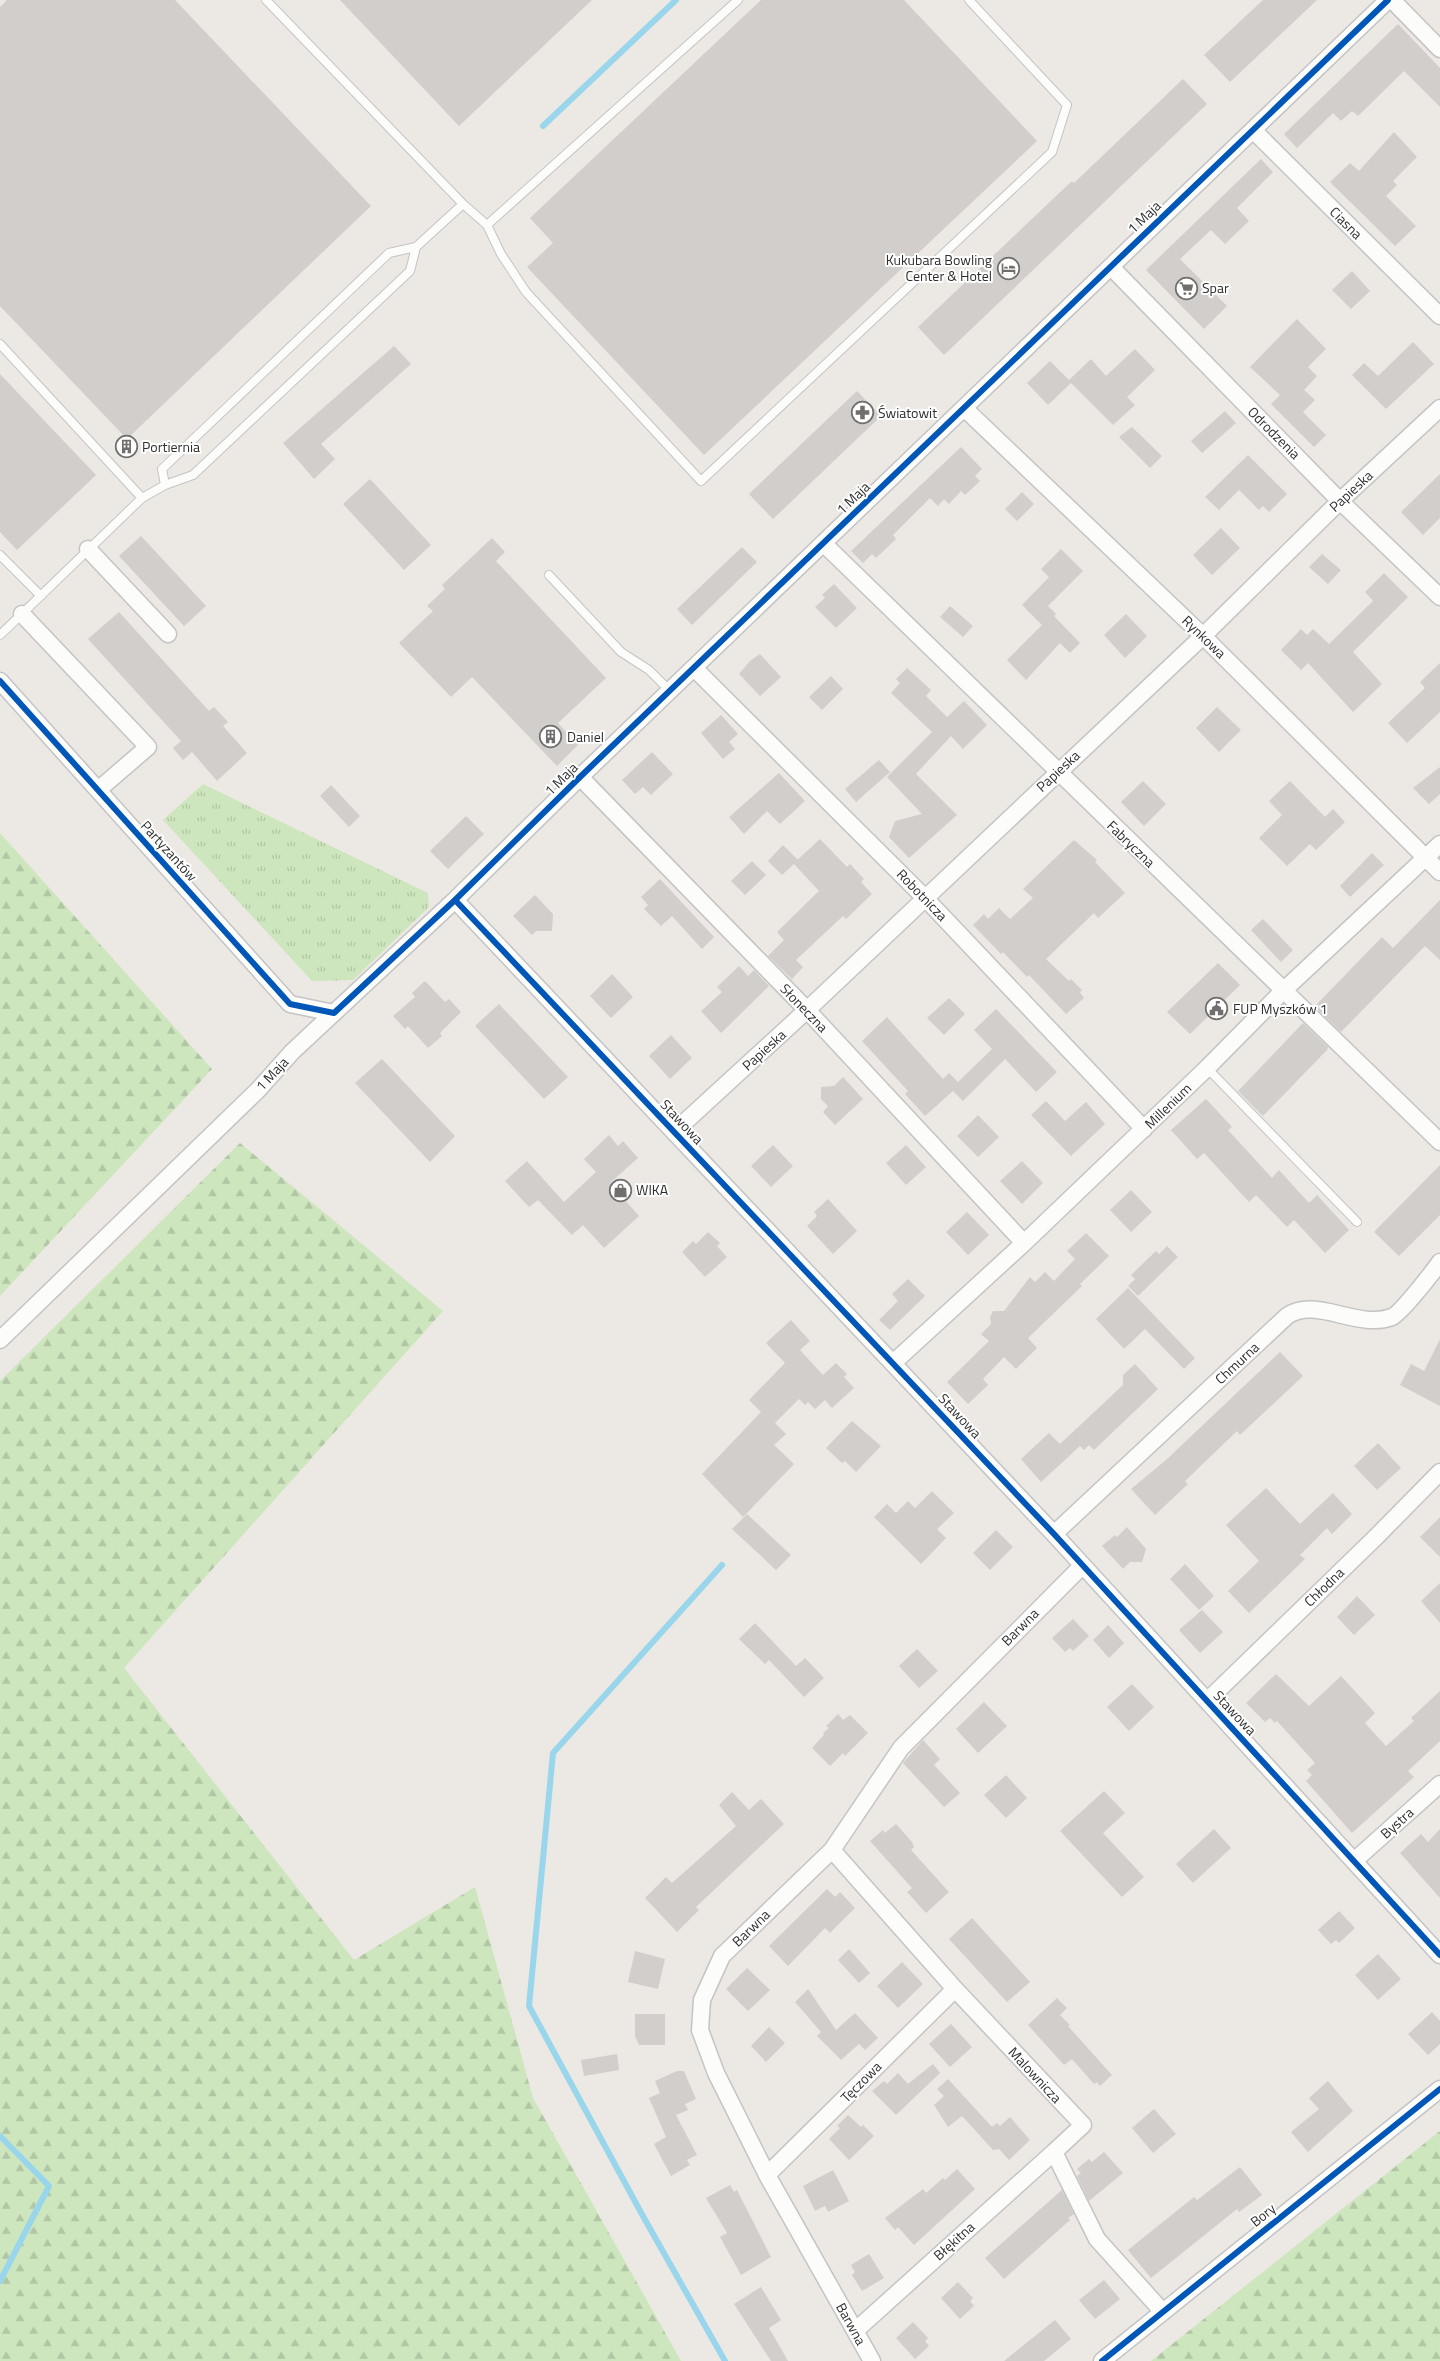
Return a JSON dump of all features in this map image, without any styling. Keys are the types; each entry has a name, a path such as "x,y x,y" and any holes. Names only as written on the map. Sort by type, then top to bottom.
{"street":[{"path":"1390,0 1440,49"},
{"name":"1 Maja","path":"0,1340 334,1013 455,900 670,690 1252,130 1390,0"},
{"name":"Ciasna","path":"1252,130 1440,316"},
{"name":"Odrodzenia","path":"1111,267 1340,500 1440,597"},
{"name":"Rynkowa","path":"964,408 1203,636 1440,872"},
{"name":"Papieska","path":"674,1132 807,1010 1203,636 1340,500 1440,408"},
{"name":"Fabryczna","path":"823,543 1440,1142"},
{"path":"88,550 168,634"},
{"path":"22,614 148,748 98,790"},
{"name":"Robotnicza","path":"694,668 925,898 1144,1129"},
{"name":"Partyzantów","path":"0,681 290,1004 334,1013"},
{"name":"Słoneczna","path":"580,777 807,1010 1024,1244"},
{"name":"Millenium","path":"892,1363 1024,1244 1207,1068 1283,991 1440,844"},
{"name":"Stawowa","path":"455,900 1054,1534 1440,1955"},
{"name":"Chmurna","path":"1054,1534 1294,1311 1308,1309 1369,1322 1394,1317 1432,1274 1440,1262"},
{"name":"Chłodna","path":"1207,1701 1440,1472"},
{"name":"Barwna","path":"872,2361 767,2175 716,2073 700,2030 702,2000 722,1956 832,1850 901,1748 1082,1566"},
{"name":"Bystra","path":"1354,1862 1440,1784"},
{"name":"Malownicza","path":"832,1850 955,1989 1083,2126 1054,2152"},
{"name":"Tęczowa","path":"767,2175 955,1989"},
{"name":"Bory","path":"1102,2361 1440,2089"},
{"path":"1054,2152 1097,2239 1162,2312"},
{"name":"Błękitna","path":"855,2331 1054,2152"}],"lane":[{"path":"266,0 463,204 487,225 500,254 526,292 701,482 1052,152 1066,105 969,0"},
{"path":"487,225 738,0"},
{"path":"0,635 142,498 165,485 193,475 410,271 416,248 463,204"},
{"path":"165,485 162,469 388,253 416,248"},
{"path":"0,344 142,498"},
{"path":"0,555 40,596"},
{"path":"549,575 621,652 649,670 670,690"},
{"path":"1207,1068 1357,1222"}],"green space":[{"path":"203,784 428,893 429,907 353,980 312,981 163,820"},
{"path":"0,833 212,1069 0,1296"},
{"path":"240,1143 443,1311 124,1668 354,1960 475,1887 533,2098 681,2361 0,2361 0,1381"},
{"path":"1440,2131 1440,2361 1151,2361"}],"building":[{"path":"7,0 175,0 371,206 127,439 0,306 0,7"},
{"path":"340,0 592,0 459,126"},
{"path":"761,0 904,0 1037,141 704,455 527,267 553,243 530,218"},
{"path":"1263,0 1317,0 1230,82 1204,55"},
{"path":"1398,24 1440,68 1440,107 1404,71 1358,116 1352,111 1341,121 1333,113 1297,148 1284,134"},
{"name":"Kukubara Bowling Center & Hotel","path":"1183,79 1207,104 944,355 918,327"},
{"path":"1394,132 1417,157 1393,181 1397,185 1386,196 1416,226 1395,246 1330,182 1350,163 1359,171"},
{"path":"1261,159 1273,172 1237,208 1249,221 1225,244 1211,230 1180,259 1227,306 1204,329 1146,270"},
{"path":"1352,271 1370,291 1351,309 1332,290"},
{"path":"1297,319 1326,349 1308,367 1317,376 1304,390 1315,400 1303,412 1326,435 1314,447 1271,404 1280,395 1250,367"},
{"path":"1413,342 1434,364 1386,409 1352,375 1364,363 1378,376"},
{"path":"394,346 411,364 321,444 335,459 314,479 283,443"},
{"path":"1135,349 1155,370 1127,397 1135,405 1113,425 1071,383 1048,405 1027,383 1050,361 1069,380 1091,359 1106,376"},
{"path":"0,374 96,475 17,550 0,532"},
{"path":"857,391 881,416 773,519 749,494"},
{"path":"1225,411 1236,423 1202,453 1191,441"},
{"path":"1132,427 1162,456 1150,468 1119,437"},
{"path":"961,447 982,469 975,476 980,481 965,495 961,491 949,504 944,499 938,506 930,498 893,535 896,539 876,558 872,554 863,563 851,551"},
{"path":"1248,455 1287,494 1269,512 1263,506 1259,510 1239,490 1219,510 1205,497"},
{"path":"1440,474 1440,518 1423,535 1401,512"},
{"path":"370,479 431,545 404,570 343,504"},
{"path":"1022,492 1034,504 1017,521 1005,509"},
{"path":"1221,528 1240,548 1212,575 1193,555"},
{"path":"141,536 206,606 184,626 119,556"},
{"path":"492,538 505,552 496,561 606,678 558,723 578,745 557,766 472,677 451,697 399,643 433,611 427,606 445,589 442,585"},
{"path":"742,547 757,562 692,625 677,609"},
{"path":"1061,549 1083,571 1048,606 1056,614 1054,616 1080,643 1070,653 1060,643 1026,680 1007,660 1042,625 1022,605 1049,577 1041,569"},
{"path":"1322,554 1341,570 1328,584 1309,567"},
{"path":"1384,573 1408,597 1353,652 1382,684 1353,712 1308,663 1301,670 1281,650 1301,629 1307,635 1313,629 1329,644 1373,601 1365,592"},
{"path":"834,584 857,608 836,628 815,607 825,598 822,595"},
{"path":"950,606 973,626 963,637 940,617"},
{"path":"119,612 209,711 214,707 228,722 223,726 247,753 217,781 192,752 183,760 173,748 181,741 88,639"},
{"path":"1126,614 1147,636 1125,658 1104,635"},
{"path":"760,654 781,677 760,696 739,674 750,661"},
{"path":"1440,663 1440,712 1407,743 1388,723 1425,688 1420,682"},
{"path":"907,668 931,690 926,696 947,717 964,701 987,725 963,749 951,736 916,774 957,815 909,858 889,837 895,821 922,814 887,777 932,732 891,693 900,683 896,679"},
{"path":"831,676 843,689 822,710 809,697"},
{"path":"1217,707 1241,730 1219,752 1196,728"},
{"path":"721,715 738,734 729,742 735,749 723,759 701,733"},
{"path":"652,752 673,774 651,795 643,787 635,794 622,780"},
{"path":"879,760 890,772 856,802 845,789"},
{"path":"1440,767 1440,794 1429,804 1413,788"},
{"path":"779,773 805,801 780,824 767,811 744,834 729,817"},
{"path":"1143,781 1166,804 1144,826 1121,802"},
{"path":"1290,781 1325,817 1333,809 1345,822 1316,850 1310,844 1287,866 1259,838 1282,815 1269,801"},
{"path":"331,785 360,816 349,827 320,796"},
{"path":"466,816 484,834 448,869 430,851"},
{"path":"820,839 847,867 850,864 864,879 861,882 872,894 846,919 843,916 796,960 803,967 792,979 768,956 784,940 777,932 819,891 794,864 782,875 768,861 783,845 798,860"},
{"path":"1074,840 1097,860 1095,862 1125,893 1098,918 1094,913 1046,959 1069,981 1071,979 1082,990 1080,993 1084,998 1066,1014 1029,975 1027,977 1003,952 1001,954 973,925 984,914 988,919 999,908 1010,919 1033,898 1023,889"},
{"path":"1372,853 1384,865 1350,897 1340,886"},
{"path":"752,861 766,875 745,895 731,881"},
{"path":"660,879 714,937 702,949 672,916 661,926 644,909 648,905 641,897"},
{"path":"535,895 553,914 552,931 536,931 532,935 513,916"},
{"path":"1440,900 1440,960 1425,946 1341,1032 1317,1009 1319,1006 1317,1004 1382,937 1393,948"},
{"path":"1263,919 1293,950 1281,962 1251,930"},
{"path":"1218,963 1240,985 1190,1034 1167,1012"},
{"path":"739,966 748,976 754,970 769,986 721,1033 701,1011 722,992 717,987"},
{"path":"612,974 633,997 611,1018 590,996"},
{"path":"425,981 445,1002 449,999 461,1012 440,1033 442,1036 428,1048 408,1026 405,1029 393,1016 415,997 412,993"},
{"path":"949,998 965,1014 944,1035 927,1018"},
{"path":"499,1004 568,1077 544,1099 475,1026"},
{"path":"996,1009 1057,1072 1036,1092 1005,1059 963,1101 953,1091 925,1116 905,1094 908,1091 862,1041 887,1017 943,1079 949,1073 958,1082 992,1049 974,1030"},
{"path":"1303,1023 1328,1047 1327,1050 1263,1116 1238,1091"},
{"path":"671,1035 692,1058 670,1079 649,1056"},
{"path":"382,1059 455,1136 430,1162 355,1083"},
{"path":"843,1077 863,1099 835,1125 823,1112 828,1106 821,1099 821,1087 834,1086"},
{"path":"1206,1099 1232,1127 1228,1130 1272,1178 1279,1170 1309,1203 1317,1195 1349,1230 1325,1253 1294,1220 1287,1227 1256,1195 1249,1202 1204,1153 1197,1159 1171,1130"},
{"path":"1046,1101 1065,1121 1086,1102 1105,1124 1071,1156 1031,1115"},
{"path":"978,1115 999,1137 978,1157 957,1136"},
{"path":"609,1135 618,1146 623,1141 638,1158 610,1183 639,1216 604,1248 583,1225 572,1235 538,1200 529,1207 505,1181 527,1161 564,1202 596,1172 584,1159"},
{"path":"773,1145 793,1166 771,1187 751,1166"},
{"path":"906,1145 926,1167 906,1185 886,1163"},
{"path":"1022,1161 1043,1183 1022,1204 1000,1181"},
{"path":"1440,1165 1440,1215 1399,1256 1374,1232"},
{"path":"1131,1190 1152,1212 1131,1232 1110,1210"},
{"path":"828,1199 857,1231 833,1254 807,1226 817,1216 814,1212"},
{"path":"967,1212 989,1235 968,1255 946,1232"},
{"path":"708,1232 720,1243 717,1246 727,1257 705,1277 682,1252 693,1241 696,1244"},
{"path":"1086,1233 1109,1256 1080,1284 1082,1286 1028,1338 1037,1348 1016,1369 1004,1357 983,1379 988,1385 968,1404 947,1382 989,1341 981,1334 991,1324 990,1317 993,1311 1004,1311 1030,1277 1035,1282 1045,1272 1054,1281 1075,1259 1067,1251"},
{"path":"1167,1246 1178,1257 1138,1296 1128,1286 1135,1279 1131,1275 1156,1251 1159,1254"},
{"path":"908,1279 925,1296 890,1330 879,1320 898,1301 892,1294"},
{"path":"1128,1288 1195,1358 1184,1369 1145,1329 1124,1349 1096,1319"},
{"path":"791,1320 810,1341 800,1350 823,1375 836,1363 847,1374 844,1377 854,1388 832,1408 825,1400 815,1409 808,1402 805,1405 799,1399 775,1423 786,1434 774,1445 794,1464 743,1517 702,1474 761,1412 749,1400 785,1363 766,1343"},
{"path":"1440,1339 1440,1406 1400,1385 1411,1364 1424,1371"},
{"path":"1280,1352 1303,1376 1240,1435 1237,1431 1185,1481 1188,1484 1155,1515 1131,1489 1166,1460"},
{"path":"1135,1364 1158,1389 1094,1450 1089,1445 1084,1450 1080,1446 1041,1482 1021,1459 1049,1433 1060,1444 1123,1385 1123,1375"},
{"path":"852,1421 881,1446 856,1472 845,1461 842,1463 826,1448"},
{"path":"1378,1443 1401,1468 1377,1490 1354,1466"},
{"path":"1266,1488 1300,1524 1333,1493 1352,1514 1332,1534 1327,1528 1300,1555 1305,1559 1249,1613 1228,1591 1259,1561 1226,1525"},
{"path":"932,1491 954,1513 937,1529 946,1538 921,1564 874,1517 887,1504 896,1513 908,1501 915,1508"},
{"path":"747,1514 791,1555 776,1570 732,1529"},
{"path":"1440,1517 1440,1557 1420,1537"},
{"path":"1127,1527 1146,1549 1142,1562 1130,1562 1123,1569 1102,1546 1115,1535 1117,1537"},
{"path":"996,1530 1013,1547 990,1570 973,1553"},
{"path":"1185,1564 1214,1596 1199,1610 1170,1579"},
{"path":"1440,1583 1440,1623 1421,1601"},
{"path":"1357,1596 1375,1615 1354,1635 1337,1617"},
{"path":"1202,1610 1223,1632 1200,1653 1179,1630"},
{"path":"1073,1619 1089,1636 1073,1651 1070,1648 1065,1652 1052,1638"},
{"path":"755,1623 796,1666 805,1658 824,1678 804,1697 769,1660 765,1664 739,1639"},
{"path":"1108,1625 1124,1643 1109,1658 1093,1640"},
{"path":"917,1649 938,1671 919,1688 899,1666"},
{"path":"1276,1674 1309,1706 1341,1676 1375,1713 1365,1723 1386,1746 1414,1721 1411,1718 1440,1691 1440,1741 1408,1771 1414,1777 1352,1833 1306,1781 1312,1775 1307,1770 1315,1763 1277,1721 1275,1723 1270,1718 1265,1722 1246,1703"},
{"path":"1132,1684 1154,1707 1129,1731 1107,1707"},
{"path":"984,1702 1007,1726 978,1753 956,1729"},
{"path":"838,1714 843,1720 850,1715 868,1733 845,1756 843,1753 830,1766 812,1748 829,1728 826,1726"},
{"path":"923,1740 940,1759 934,1765 960,1793 944,1807 903,1763"},
{"path":"1006,1775 1027,1798 1006,1818 984,1795"},
{"path":"1104,1791 1125,1813 1103,1833 1144,1877 1122,1897 1060,1831"},
{"path":"732,1792 749,1810 761,1799 784,1824 696,1907 699,1910 677,1932 645,1898 666,1877 672,1883 736,1826 719,1805"},
{"path":"896,1824 912,1842 914,1847 911,1850 949,1892 926,1913 907,1892 912,1888 870,1841 883,1830 885,1833"},
{"path":"1214,1829 1231,1848 1193,1883 1176,1864"},
{"path":"1440,1829 1440,1898 1400,1853 1421,1834 1428,1842"},
{"path":"827,1889 835,1897 840,1892 855,1908 830,1933 825,1928 788,1966 769,1946"},
{"path":"1339,1911 1355,1928 1339,1943 1336,1940 1331,1944 1318,1930"},
{"path":"972,1918 1030,1982 1007,2002 949,1939"},
{"path":"849,1949 870,1973 859,1983 838,1960"},
{"path":"635,1951 665,1959 658,1989 628,1982"},
{"path":"1378,1954 1401,1979 1378,2000 1355,1975"},
{"path":"902,1962 923,1984 898,2008 877,1986"},
{"path":"747,1968 770,1990 748,2011 726,1989"},
{"path":"808,1989 836,2030 855,2013 878,2038 865,2050 859,2044 841,2060 817,2036 821,2032 795,2002"},
{"path":"1057,1998 1067,2008 1060,2015 1112,2075 1100,2086 1097,2082 1094,2084 1072,2059 1064,2065 1028,2025"},
{"path":"1432,2012 1440,2021 1440,2044 1428,2055 1408,2034"},
{"path":"635,2014 665,2014 665,2045 639,2045 635,2036"},
{"path":"951,2024 972,2047 950,2067 929,2044"},
{"path":"769,2027 785,2043 766,2062 751,2046"},
{"path":"617,2054 619,2070 584,2076 581,2060"},
{"path":"933,2064 940,2073 896,2115 872,2091 884,2081 887,2084 898,2073 908,2084"},
{"path":"677,2071 684,2071 696,2099 685,2104 688,2110 676,2115 697,2155 687,2160 690,2165 671,2176 654,2144 666,2137 649,2098 660,2093 655,2081"},
{"path":"948,2079 992,2127 997,2123 1000,2126 1010,2117 1030,2140 1009,2160 999,2149 993,2150 962,2116 948,2127 934,2105 944,2096 937,2089"},
{"path":"1328,2081 1353,2111 1308,2152 1291,2132 1319,2109 1309,2098"},
{"path":"1154,2109 1176,2134 1153,2153 1132,2128"},
{"path":"848,2115 861,2127 863,2125 874,2136 849,2160 829,2139 840,2128 837,2126"},
{"path":"1104,2152 1123,2173 1089,2201 1077,2176 1081,2173 1077,2169 1089,2159 1092,2162"},
{"path":"1240,2167 1262,2195 1239,2212 1237,2209 1151,2278 1128,2250 1194,2197 1197,2200"},
{"path":"957,2169 975,2189 914,2245 898,2227 895,2230 885,2218 923,2189 926,2193"},
{"path":"833,2170 849,2201 828,2212 825,2206 815,2211 803,2186"},
{"path":"730,2185 734,2192 737,2190 771,2257 741,2275 720,2237 727,2233 706,2198"},
{"path":"1062,2190 1074,2214 1068,2218 1070,2220 1004,2279 985,2258"},
{"path":"869,2254 884,2278 862,2291 852,2275 855,2272 851,2265"},
{"path":"1104,2280 1120,2299 1095,2319 1079,2300"},
{"path":"958,2282 973,2298 970,2301 974,2306 960,2319 941,2298"},
{"path":"761,2287 781,2320 769,2328 788,2361 771,2361 734,2304"},
{"path":"1055,2320 1071,2339 1044,2361 1004,2361"},
{"path":"913,2322 928,2338 925,2341 929,2346 915,2359 896,2338"}],"waterway":[{"path":"543,126 676,0"},
{"path":"722,1565 553,1753 529,2006 644,2218 725,2361"},
{"path":"0,2136 49,2186 0,2281"}],"cycle path":[{"path":"0,681 290,1004 334,1013 455,900 580,777 1388,0"},
{"path":"455,900 1054,1534 1440,1955"},
{"path":"1102,2361 1440,2089"}],"place":[{"name":"Kukubara Bowling Center & Hotel","path":"1008,268"},
{"name":"Spar","path":"1186,288"},
{"name":"Światowit","path":"862,413"},
{"name":"Portiernia","path":"126,447"},
{"name":"Daniel","path":"551,737"},
{"name":"FUP Myszków 1","path":"1217,1009"},
{"name":"WIKA","path":"620,1190"}]}
